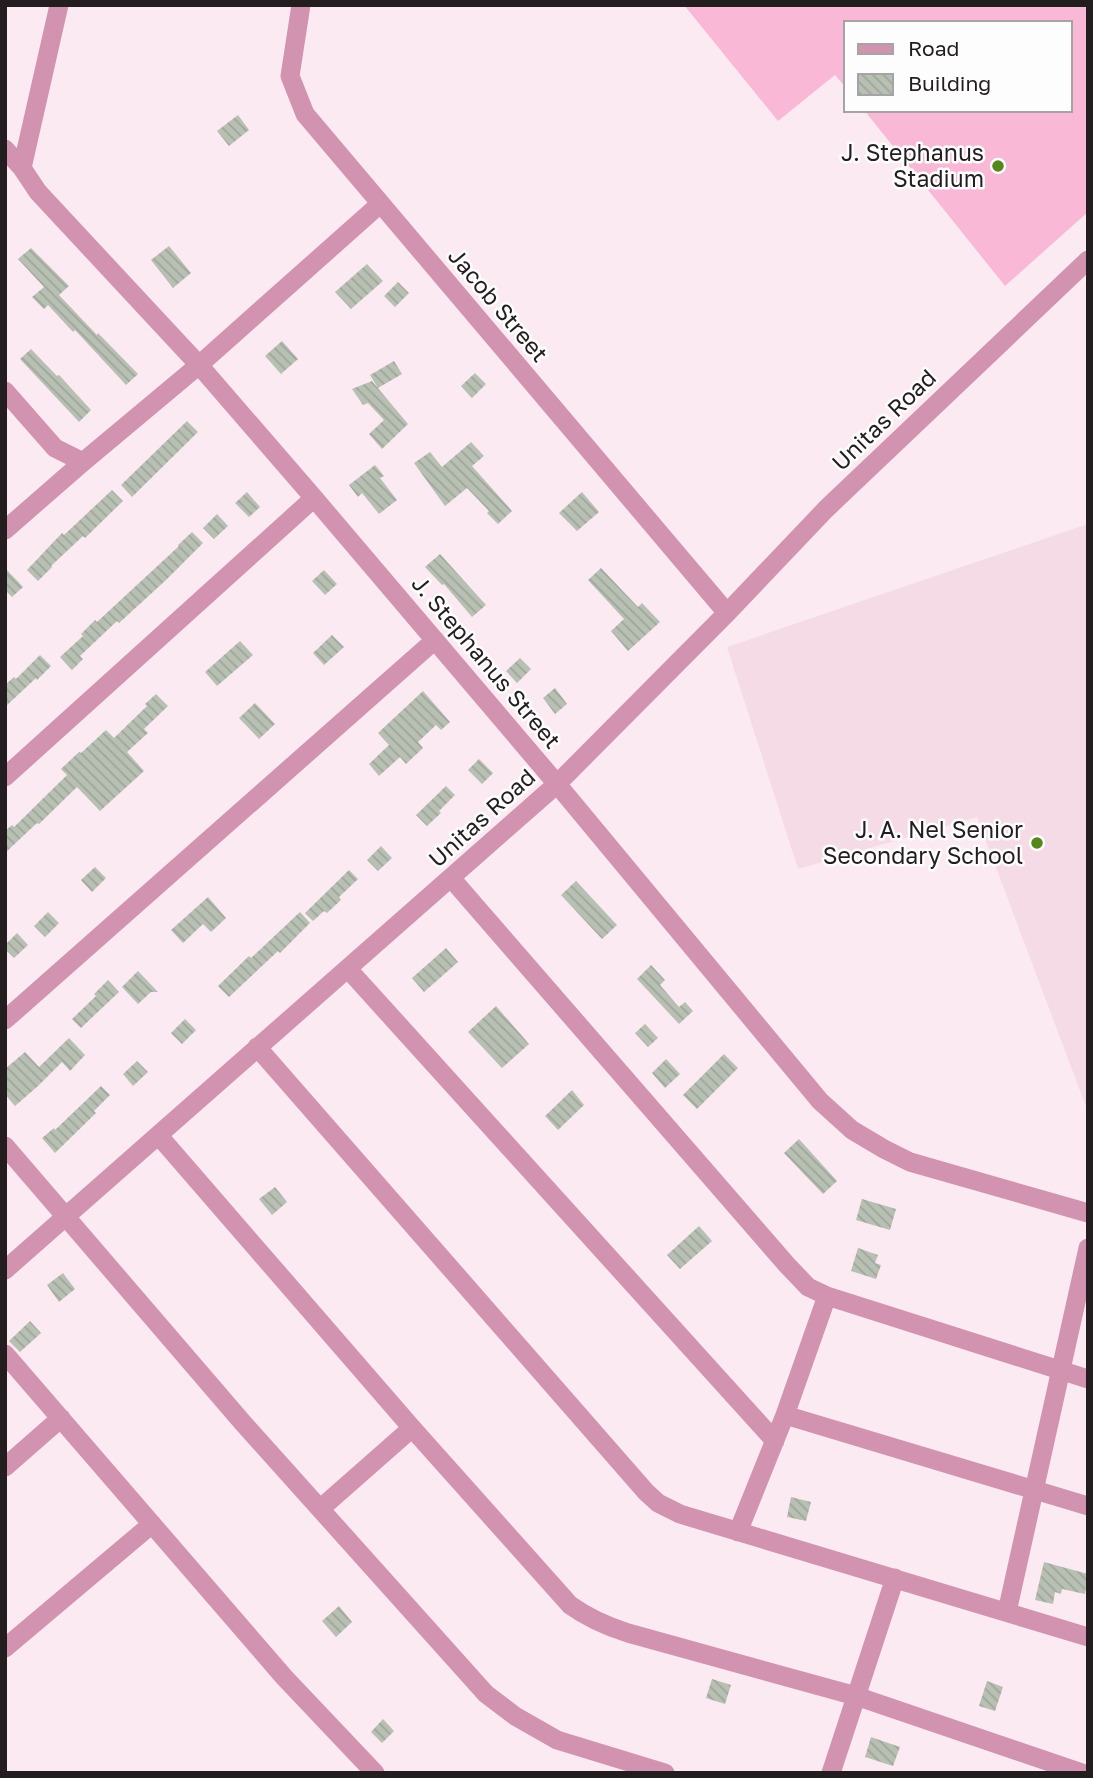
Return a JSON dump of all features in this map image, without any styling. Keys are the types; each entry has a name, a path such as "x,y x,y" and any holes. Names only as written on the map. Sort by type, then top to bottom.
{"street":[{"path":"22,168 59,5"},
{"name":"Jacob Street","path":"301,5 290,76 305,114 727,612"},
{"name":"J. Stephanus Street","path":"5,149 38,192 199,365 314,498 557,783 820,1101 852,1130 910,1162 1088,1213"},
{"path":"5,530 199,365 380,204"},
{"name":"Unitas Road","path":"5,1270 557,783 826,509 1088,260"},
{"path":"5,391 55,448 83,462"},
{"path":"5,777 314,498"},
{"path":"5,1020 435,640"},
{"path":"451,878 808,1287 827,1296 1088,1379"},
{"path":"348,969 775,1441"},
{"path":"257,1047 658,1503 680,1514 1088,1637"},
{"path":"159,1136 569,1605 587,1617 628,1633 856,1696 1082,1773"},
{"path":"5,1146 243,1423 486,1695 515,1716 557,1740 666,1773"},
{"path":"1007,1612 1088,1248"},
{"path":"738,1532 785,1415 827,1296"},
{"path":"5,1354 284,1677 375,1773"},
{"path":"785,1415 1088,1506"},
{"path":"5,1467 61,1419"},
{"path":"320,1509 412,1428"},
{"path":"5,1648 152,1524"},
{"path":"831,1773 895,1578"}],"shaded area":[{"name":"J. Stephanus Stadium","path":"684,5 1088,5 1088,212 1005,286 866,112 1072,112 1072,21 844,21 844,86 835,75 778,121"},
{"name":"J. A. Nel Senior Secondary School","path":"1088,524 1088,1112 977,817 798,869 727,647"}],"building":[{"path":"238,115 249,130 229,146 217,131"},
{"path":"169,246 191,273 173,288 151,260"},
{"path":"31,248 69,286 59,295 138,374 126,385 75,330 73,332 48,305 44,309 32,297 44,287 18,259"},
{"path":"367,264 383,281 351,309 335,292"},
{"path":"398,282 409,293 395,307 384,296"},
{"path":"282,341 298,359 281,374 265,356"},
{"path":"31,349 91,410 79,422 20,359"},
{"path":"394,361 402,374 378,388 370,375"},
{"path":"475,373 486,384 472,398 461,386"},
{"path":"372,381 408,424 382,449 369,434 384,420 368,403 363,405 352,389"},
{"path":"187,421 198,432 132,497 121,485"},
{"path":"471,442 484,456 472,466 512,511 498,524 467,488 445,506 414,463 430,452 442,467"},
{"path":"375,465 384,476 380,478 397,500 379,514 362,493 358,497 349,485"},
{"path":"112,490 123,501 38,581 27,570 62,533 64,535"},
{"path":"247,492 260,507 249,517 235,503"},
{"path":"582,492 599,512 577,531 559,513"},
{"path":"217,514 228,526 214,539 203,528"},
{"path":"192,532 203,543 165,581 80,656 83,659 72,670 60,657 83,636 81,634 95,620 97,622"},
{"path":"440,554 486,605 472,617 444,584 425,567"},
{"path":"5,568 23,587 12,597 5,590"},
{"path":"601,568 638,607 642,603 660,622 628,651 611,631 624,619 588,580"},
{"path":"324,570 337,584 325,595 312,581"},
{"path":"332,635 344,647 324,665 313,653"},
{"path":"240,641 253,655 217,686 205,672"},
{"path":"40,655 51,666 5,707 5,685 14,677 16,679"},
{"path":"520,658 531,669 517,683 506,671"},
{"path":"555,688 567,704 555,714 543,698"},
{"path":"423,691 450,722 441,730 436,725 418,742 423,748 406,764 400,757 379,776 369,764 389,745 378,733"},
{"path":"156,694 168,706 144,729 148,733 127,752 144,771 100,811 77,787 5,853 5,831 12,825 14,827 67,775 61,769 106,730 114,738"},
{"path":"255,703 275,724 259,739 239,718"},
{"path":"479,759 493,773 482,784 468,770"},
{"path":"446,786 455,795 427,826 416,815"},
{"path":"381,846 392,858 378,871 367,860"},
{"path":"95,867 106,878 92,892 81,880"},
{"path":"349,870 358,879 339,897 341,900 313,921 305,913"},
{"path":"576,881 617,925 602,939 561,895"},
{"path":"208,897 226,918 211,932 203,924 183,943 171,930"},
{"path":"48,912 59,923 45,937 34,926"},
{"path":"300,912 310,923 229,997 218,986"},
{"path":"17,933 28,945 14,958 5,949 5,945"},
{"path":"446,948 458,962 424,992 412,978"},
{"path":"651,965 665,980 660,985 679,1007 685,1002 693,1011 679,1024 637,979"},
{"path":"138,971 158,992 151,992 138,1004 122,987"},
{"path":"108,980 119,992 81,1028 72,1019"},
{"path":"496,1006 529,1044 502,1068 468,1032"},
{"path":"185,1019 196,1030 182,1044 171,1033"},
{"path":"645,1024 658,1038 648,1047 635,1033"},
{"path":"69,1038 85,1055 70,1071 62,1062 15,1106 5,1094 5,1069 25,1052 39,1067"},
{"path":"724,1054 738,1068 697,1109 683,1095"},
{"path":"666,1059 680,1074 665,1088 652,1073"},
{"path":"137,1061 148,1072 133,1086 123,1074"},
{"path":"101,1086 110,1095 94,1111 96,1113 55,1153 42,1138 54,1128 55,1130"},
{"path":"572,1090 584,1105 558,1130 545,1116"},
{"path":"799,1139 837,1181 823,1194 784,1153"},
{"path":"275,1187 287,1202 272,1215 259,1199"},
{"path":"862,1199 896,1209 890,1230 856,1220"},
{"path":"699,1226 712,1241 680,1269 667,1255"},
{"path":"858,1248 878,1255 875,1263 881,1265 876,1279 851,1271"},
{"path":"63,1273 75,1289 59,1302 47,1285"},
{"path":"30,1321 41,1333 20,1352 9,1341"},
{"path":"791,1497 811,1502 806,1521 787,1517"},
{"path":"1044,1562 1088,1574 1085,1594 1062,1589 1061,1594 1055,1592 1053,1604 1035,1600"},
{"path":"339,1606 352,1622 336,1637 322,1621"},
{"path":"712,1679 731,1685 725,1704 706,1698"},
{"path":"987,1681 1003,1687 995,1711 979,1706"},
{"path":"383,1719 394,1731 382,1743 371,1732"},
{"path":"871,1737 900,1747 893,1766 865,1757"}],"place":[{"name":"J. Stephanus Stadium","path":"998,166"},
{"name":"J. A. Nel Senior Secondary School","path":"1037,843"}]}
